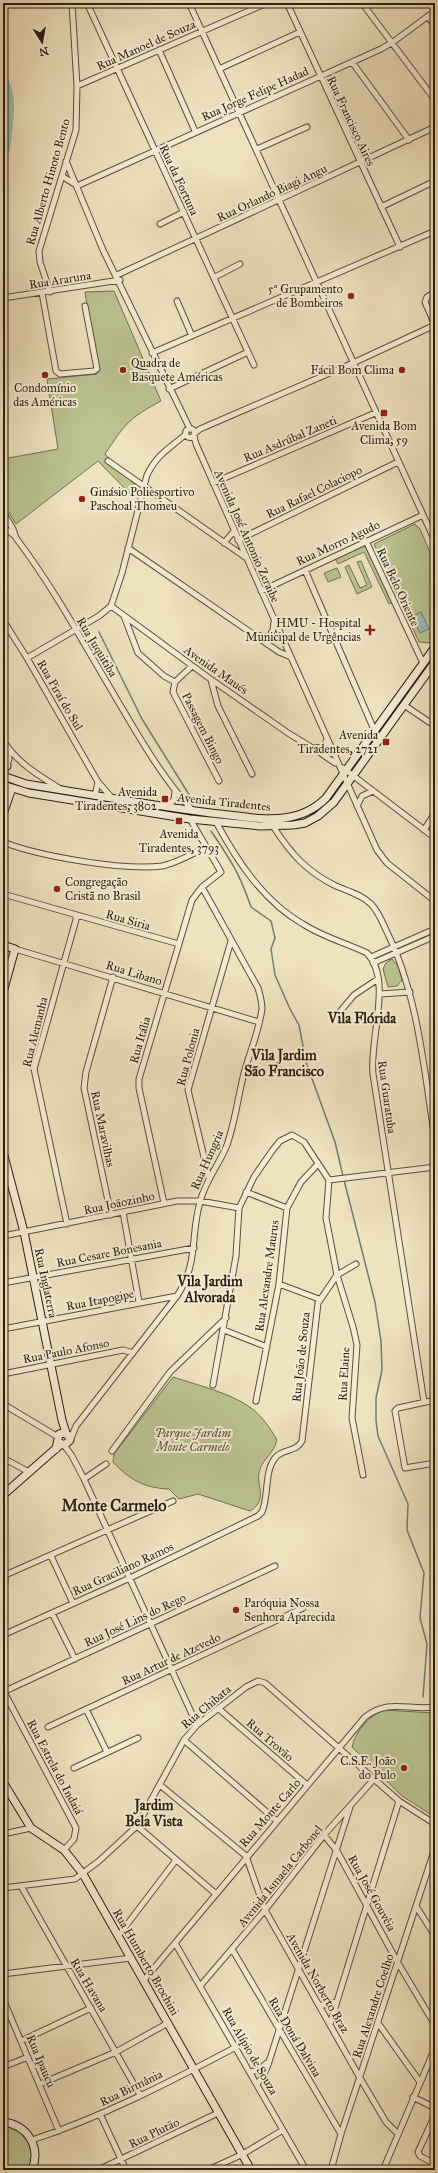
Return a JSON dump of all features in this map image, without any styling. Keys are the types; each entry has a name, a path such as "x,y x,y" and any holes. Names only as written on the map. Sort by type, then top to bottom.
{"main road":[{"name":"Avenida Tiradentes","path":"3,776 26,784 112,799 192,810 282,819 298,815 320,804 341,769 375,729 435,647"},
{"name":"Avenida Tiradentes","path":"3,785 36,794 190,819 273,826 293,825 310,821 330,807 434,665"},
{"path":"3,814 12,788"},
{"name":"Rua Libano","path":"3,945 16,949"},
{"path":"3,992 16,949"},
{"name":"Rua Inglaterra","path":"3,1152 24,1232 43,1321 62,1420 62,1439"},
{"path":"3,1495 62,1439"},
{"name":"Rua Humberto Brochini","path":"4,1786 31,1828 64,1850 83,1874 251,2170"},
{"path":"3,2122 22,2128 32,2140 36,2156 32,2170"}],"street":[{"name":"Rua Alberto Hinoto Bento","path":"50,292 39,254 76,130 77,86 72,3"},
{"name":"Rua da Fortuna","path":"87,3 254,365"},
{"path":"189,3 375,413 435,541"},
{"name":"Rua Manoel de Souza","path":"77,86 268,3"},
{"name":"Rua Francisco Aires","path":"286,3 400,247"},
{"path":"362,3 393,42 435,100"},
{"name":"Rua Jorge Felipe Hadad","path":"77,186 393,42 435,11"},
{"path":"428,16 435,27"},
{"path":"219,70 300,32"},
{"path":"159,50 195,131"},
{"path":"352,62 409,140"},
{"path":"257,150 307,127"},
{"name":"Rua Orlando Biagi Angu","path":"118,278 196,239 435,127"},
{"name":"Avenida José Antonio Zeraibe","path":"66,160 103,250 118,278 196,444 347,785 382,858 402,877 435,901"},
{"path":"62,176 77,186"},
{"path":"381,207 435,181"},
{"path":"160,224 184,212"},
{"path":"152,353 435,232"},
{"path":"214,277 240,264"},
{"name":"Rua Araruna","path":"3,298 50,292 118,278"},
{"path":"28,658 76,630 111,606 116,596 145,485 154,462 161,453 190,433 353,363 435,325 425,302 427,297 435,292"},
{"path":"42,293 56,371 60,374 94,371 96,369 85,306"},
{"path":"177,301 192,336"},
{"path":"169,389 248,352"},
{"name":"Rua Asdrúbal Zaneti","path":"213,483 375,413"},
{"path":"108,461 145,485 224,543 246,557"},
{"name":"Rua Rafael Colaciopo","path":"238,540 398,462"},
{"name":"Rua Juquitiba","path":"3,512 15,536 76,630 146,750 175,791 192,810"},
{"name":"Rua Morro Agudo","path":"261,591 423,515"},
{"path":"3,527 15,536"},
{"path":"224,543 234,530"},
{"name":"Rua Belo Oriente","path":"366,541 423,663"},
{"path":"128,548 279,652 291,657"},
{"path":"305,570 375,729"},
{"name":"Avenida Maués","path":"111,606 211,680 319,752 341,769"},
{"path":"124,616 138,653 175,682"},
{"name":"Rua Piraí do Sul","path":"3,620 28,658 98,782 112,799"},
{"path":"252,632 264,637 270,635 273,630 274,621"},
{"name":"Passagem Bingo","path":"192,666 175,682 173,692 219,781"},
{"name":"Passagem Bingo","path":"211,680 218,706 252,774"},
{"path":"404,705 435,726"},
{"path":"310,747 318,749 324,747 327,742 326,735"},
{"path":"3,740 8,749 28,767 61,790"},
{"path":"3,776 9,759 8,749"},
{"name":"Avenida Maués","path":"319,752 334,754"},
{"path":"341,769 353,776 435,838"},
{"path":"95,796 98,782"},
{"path":"166,806 174,800 175,791"},
{"path":"357,806 362,796 373,791"},
{"path":"424,830 435,813"},
{"path":"190,819 221,872 202,888"},
{"path":"216,822 249,874 277,906 302,924 328,938 371,957 435,936"},
{"path":"273,826 294,856 309,871 370,903 376,910 396,949 410,992 424,1065 435,1140"},
{"path":"3,842 62,857 133,867 170,864 206,847"},
{"name":"Rua Hungria","path":"62,1439 76,1426 133,1353 177,1296 188,1277 194,1248 200,1201 209,1178 219,1161 232,1130 244,1074 259,1022 262,1000 258,988 202,888"},
{"name":"Rua Itália","path":"164,1204 138,1084 192,900 202,888"},
{"name":"Rua Siria","path":"3,894 179,944"},
{"name":"Rua Alemanha","path":"67,1224 34,1075 34,1064 78,916"},
{"path":"373,963 435,928"},
{"name":"Rua Polonia","path":"209,1178 188,1090 231,941"},
{"name":"Rua Libano","path":"16,949 64,962 259,1022"},
{"name":"Rua Guaratuba","path":"371,957 378,979 380,994 373,1037 372,1066 424,1402"},
{"name":"Rua Maravilhas","path":"111,1215 84,1088 86,1072 113,977"},
{"path":"338,1014 354,996 378,979"},
{"path":"380,994 410,992"},
{"path":"213,1385 236,1256 239,1208 246,1192 272,1151 280,1141 289,1135 296,1136 300,1139 329,1180 325,1215 337,1275 356,1264"},
{"name":"Rua Alexandre Maurus","path":"256,1401 279,1284 287,1208 301,1182 318,1164"},
{"path":"329,1180 389,1174 435,1167"},
{"path":"246,1192 287,1208"},
{"name":"Rua Joãozinho","path":"3,1236 185,1200 200,1201 239,1208"},
{"path":"123,1212 138,1302"},
{"name":"Rua Cesare Bonesania","path":"3,1283 194,1248"},
{"name":"Rua João de Souza","path":"252,1519 258,1516 264,1508 270,1468 274,1458 280,1453 297,1448 302,1441 319,1299 337,1275"},
{"name":"Rua Elaine","path":"337,1275 357,1345 352,1418 363,1475"},
{"path":"279,1284 319,1299"},
{"name":"Rua Itapogipe","path":"3,1329 138,1302 177,1296"},
{"path":"112,1451 170,1372 226,1317"},
{"path":"224,1330 267,1347"},
{"name":"Rua Paulo Afonso","path":"3,1374 123,1350 133,1353"},
{"path":"435,1400 396,1408 395,1411 405,1468 435,1463"},
{"path":"3,1404 62,1439 84,1479 152,1624 197,1725"},
{"name":"Rua Hungria","path":"62,1439 76,1426"},
{"path":"3,1458 28,1472"},
{"path":"84,1479 106,1464"},
{"path":"4,1604 4,1576 173,1501"},
{"name":"Rua Graciliano Ramos","path":"3,1635 130,1578 252,1519"},
{"path":"51,1556 73,1603"},
{"name":"Rua José Lins do Rego","path":"3,1692 275,1566"},
{"name":"Rua Artur de Azevedo","path":"48,1727 302,1608"},
{"path":"52,1613 75,1659"},
{"name":"Rua Chibata","path":"83,1874 137,1826 184,1740 197,1725 246,1687 258,1681 265,1683 340,1747"},
{"name":"Rua Estrela do Indaiá","path":"3,1692 76,1828 74,1839 64,1850"},
{"name":"Rua Monte Carlo","path":"144,1980 246,1856 365,1717 379,1708 435,1707"},
{"path":"86,1709 107,1752"},
{"name":"Rua Trovão","path":"219,1709 307,1785"},
{"path":"74,1768 138,1738"},
{"path":"184,1740 277,1821"},
{"path":"340,1747 399,1801 435,1824"},
{"name":"Avenida Ismaela Carbonel","path":"201,1985 265,1910 324,1835 374,1779"},
{"path":"160,1785 246,1856"},
{"path":"330,2024 399,1801"},
{"path":"257,2084 263,2076 269,2061 350,1807"},
{"path":"137,1826 216,1894"},
{"path":"3,1834 31,1828"},
{"name":"Rua José Gouvêia","path":"324,1835 337,1851 368,1905 398,1963 435,2025"},
{"name":"Rua Alexandre Coelho","path":"332,2170 341,2134 435,1848"},
{"name":"Avenida Norberto Braz","path":"246,1856 265,1910 386,2122 397,2133"},
{"path":"119,1935 176,1860"},
{"path":"3,1888 68,1880 83,1874"},
{"name":"Rua Havana","path":"21,1886 140,2095"},
{"path":"416,1906 435,1936"},
{"name":"Rua Alípio de Souza","path":"175,1943 201,1985 306,2170"},
{"name":"Rua Doná Dalvina","path":"232,1949 341,2134"},
{"path":"3,1974 131,1958"},
{"name":"Rua Ipaucu","path":"3,1999 59,2131"},
{"path":"319,2005 337,2001"},
{"path":"21,2041 91,2008"},
{"path":"40,2084 116,2052 168,2023"},
{"path":"378,2023 420,2082"},
{"name":"Rua Birmânia","path":"32,2140 59,2131 100,2114 236,2047"},
{"path":"383,2170 397,2133 435,2048"},
{"path":"3,2067 28,2057"},
{"path":"250,2072 259,2070 269,2061"},
{"path":"413,2098 435,2108"},
{"name":"Rua Plutão","path":"98,2170 218,2113"},
{"path":"100,2114 126,2170"},
{"path":"435,2115 418,2152 420,2156 435,2164"},
{"path":"208,2170 243,2154 283,2130"}],"green space":[{"path":"114,291 161,401 134,417 118,435 105,454 137,487 133,497 98,461 16,524 3,503 3,459 58,449 47,379 97,374 85,292"},
{"path":"415,524 420,529 435,564 435,636 430,643 419,642 374,544"},
{"path":"365,545 393,602 389,604 364,552 338,564 335,558"},
{"path":"361,561 372,587 357,594 345,567 349,565 360,588 367,585 357,562"},
{"path":"337,568 341,577 328,582 324,573"},
{"path":"392,959 398,966 402,980 397,986 388,987 383,969 386,963"},
{"name":"Parque Jardim Monte Carmelo","path":"173,1377 214,1390 243,1403 251,1408 266,1422 275,1436 277,1440 276,1445 260,1469 259,1501 250,1511 198,1494 179,1499 169,1489 152,1487 138,1482 125,1474 113,1462 114,1454"},
{"name":"C.S.E. João do Pulo","path":"383,1710 435,1713 435,1817 402,1796 352,1747 359,1730 363,1725"},
{"path":"3,2122 10,2123 31,2139 32,2170 3,2170"}],"water":[{"path":"421,612 429,629 420,633 412,616"}],"waterway":[{"path":"3,81 6,88 9,105 5,149 3,153"},
{"path":"99,632 142,719 193,801"},
{"path":"211,831 234,867 243,885 251,907 271,921 275,938 271,949 275,975 299,1025 306,1062 335,1142 343,1176"},
{"path":"344,1180 375,1302 381,1341 382,1370 376,1398 376,1421 378,1436 408,1504 407,1530 424,1573 420,1618 427,1644 423,1697"}],"place":[{"name":"5º Grupamento de Bombeiros","path":"351,296"},
{"name":"Quadra de Basquete Américas","path":"123,370"},
{"name":"Fácil Bom Clima","path":"402,370"},
{"name":"Condomínio das Américas","path":"45,375"},
{"name":"Avenida Bom Clima, 59","path":"384,413"},
{"name":"Ginásio Poliesportivo Paschoal Thomeu","path":"82,499"},
{"name":"HMU - Hospital Municipal de Urgências","path":"370,630"},
{"name":"Avenida Tiradentes, 2721","path":"386,742"},
{"name":"Avenida Tiradentes, 3802","path":"165,799"},
{"name":"Avenida Tiradentes, 3793","path":"179,821"},
{"name":"Congregação Cristã no Brasil","path":"57,889"},
{"name":"Paróquia Nossa Senhora Aparecida","path":"236,1610"},
{"name":"C.S.E. João do Pulo","path":"404,1768"}],"district":[{"name":"Vila Flórida","path":"362,1018"},
{"name":"Vila Jardim São Francisco","path":"284,1064"},
{"name":"Vila Jardim Alvorada","path":"210,1290"},
{"name":"Monte Carmelo","path":"114,1505"},
{"name":"Jardim Bela Vista","path":"154,1814"}]}
